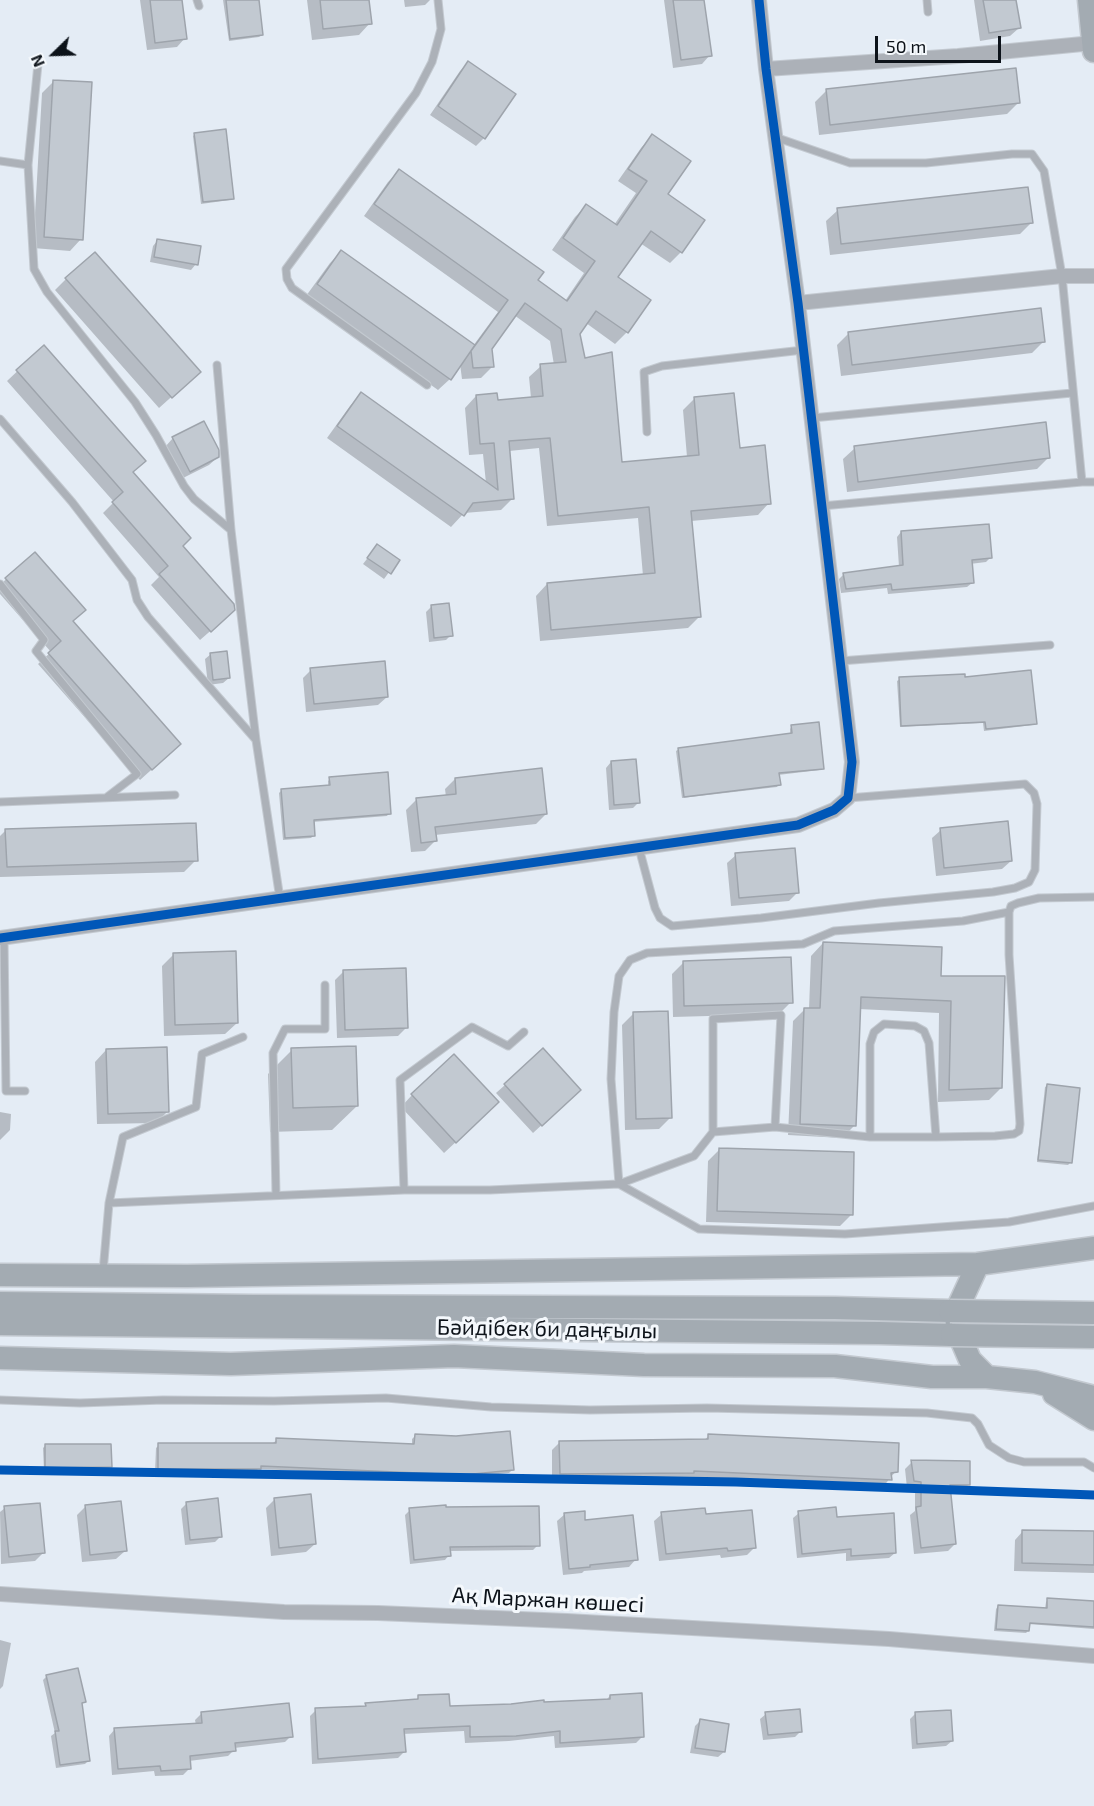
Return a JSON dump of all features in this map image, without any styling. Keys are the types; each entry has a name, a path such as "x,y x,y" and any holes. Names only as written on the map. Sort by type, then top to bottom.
{"main road":[{"path":"1089,0 1094,47"},
{"path":"0,1275 187,1276 978,1264 1094,1248"},
{"path":"978,1264 956,1317 958,1332 970,1360 987,1377"},
{"name":"Бәйдібек би даңғылы","path":"0,1303 835,1308 1094,1313"},
{"name":"Бәйдібек би даңғылы","path":"0,1324 856,1332 1094,1337"},
{"path":"0,1358 231,1364 454,1356 644,1365 835,1366 932,1377 987,1377 1035,1382 1094,1397"},
{"path":"1035,1382 1094,1419"}],"street":[{"path":"2,938 798,825 834,810 848,798 852,762 798,303 766,69 759,0"},
{"path":"766,69 1094,47"},
{"path":"798,303 1062,276 1094,276"},
{"name":"Ақ Маржан көшесі","path":"0,1594 284,1612 378,1613 567,1621 889,1639 1094,1656"}],"lane":[{"path":"427,385 292,288 287,279 286,269 416,93 432,63 441,29 438,0"},
{"path":"927,0 928,12"},
{"path":"38,64 28,165 34,269 47,292 135,402 184,486 203,507 231,530"},
{"path":"775,137 850,163 926,163 1032,154 1044,171 1062,276 1082,482"},
{"path":"0,161 28,165"},
{"path":"646,432 644,372 662,366 803,350"},
{"path":"217,365 231,530 256,740 280,899"},
{"path":"812,418 1072,393"},
{"path":"0,419 72,502 132,580 138,600 148,617 256,740"},
{"path":"822,506 1094,482"},
{"path":"0,584 44,640 36,651 137,774 107,797"},
{"path":"840,662 1050,645"},
{"path":"639,848 655,908 660,918 672,926 993,892 1015,888 1029,882 1035,870 1037,804 1034,793 1025,784 848,798"},
{"path":"0,802 175,795"},
{"path":"712,1132 775,1127 870,1137 936,1137 995,1136 1014,1134 1019,1131 1009,955 1009,912 1011,906 1039,898 1094,897"},
{"path":"619,1184 611,1079 614,1012 620,976 630,960 647,952 802,944 834,931 963,921 1009,912"},
{"path":"2,938 6,1091 25,1091"},
{"path":"276,1195 273,1053 285,1029 326,1029 325,986"},
{"path":"109,1203 404,1190 490,1190 619,1184 694,1155 712,1132 713,1019 781,1015 775,1127"},
{"path":"870,1137 870,1044 874,1032 884,1024 915,1026 924,1031 929,1042 936,1137"},
{"path":"404,1190 400,1080 472,1027 508,1046 524,1032"},
{"path":"103,1275 109,1203 123,1137 196,1107 202,1054 243,1037"},
{"path":"619,1184 699,1228 845,1234 1009,1222 1094,1206"},
{"path":"0,1400 80,1403 387,1398 491,1407 579,1410 707,1408 927,1413 972,1418 978,1424 989,1445 1009,1458 1024,1462 1084,1462 1094,1468"}],"building":[{"path":"150,0 182,0 187,39 155,43"},
{"path":"226,0 259,0 263,35 230,39"},
{"path":"320,0 369,0 372,24 323,29"},
{"path":"673,0 704,0 712,56 681,60"},
{"path":"983,0 1016,0 1021,28 989,33"},
{"path":"468,61 516,94 485,139 438,106"},
{"path":"1016,68 1020,103 830,125 826,89"},
{"path":"53,80 92,82 83,240 44,237"},
{"path":"226,129 234,199 203,202 194,133"},
{"path":"652,134 691,161 668,194 705,220 682,253 651,231 618,277 651,300 628,333 596,311 580,334 585,358 612,352 622,462 699,455 694,397 734,393 740,448 765,445 771,504 691,511 701,617 551,630 547,583 655,573 649,507 558,516 550,438 509,441 514,499 473,503 464,516 337,426 361,392 498,490 494,443 480,444 476,395 497,393 498,400 543,396 540,364 566,362 561,329 525,303 492,349 494,367 473,368 471,351 508,300 374,204 399,169 544,272 538,280 567,301 595,261 563,238 586,204 617,225 647,181 628,169"},
{"path":"1028,187 1033,223 841,244 837,208"},
{"path":"157,239 201,246 198,265 154,257"},
{"path":"341,250 475,345 451,380 317,284"},
{"path":"95,252 201,372 172,398 65,278"},
{"path":"1041,308 1045,342 852,365 848,332"},
{"path":"44,345 146,461 133,472 191,538 183,546 234,604 235,610 211,632 159,574 168,566 112,502 123,492 16,370"},
{"path":"204,421 219,450 219,457 190,472 172,437"},
{"path":"1046,422 1050,458 858,482 854,446"},
{"path":"989,524 992,558 972,560 974,583 892,590 891,584 846,589 843,573 903,565 901,531"},
{"path":"377,544 400,560 391,574 367,558"},
{"path":"35,552 86,610 73,621 181,744 152,770 48,653 61,641 5,578"},
{"path":"449,603 453,636 434,638 431,605"},
{"path":"227,651 230,678 213,680 210,653"},
{"path":"385,661 388,697 314,704 310,668"},
{"path":"1031,670 1037,724 986,729 985,722 901,726 899,677 965,674 965,677"},
{"path":"819,722 824,769 779,773 781,785 684,797 678,748 792,733 791,725"},
{"path":"636,759 640,803 614,805 611,761"},
{"path":"542,768 547,814 435,827 437,841 421,843 416,798 456,794 455,778"},
{"path":"388,772 391,814 314,820 315,836 285,838 281,789 330,785 329,777"},
{"path":"1008,821 1012,861 944,868 940,828"},
{"path":"196,823 198,861 7,867 5,829"},
{"path":"795,848 799,893 739,898 735,853"},
{"path":"823,942 942,947 941,976 1005,976 1002,1088 949,1090 951,1001 861,997 856,1126 800,1124 804,1008 820,1008"},
{"path":"236,951 238,1023 175,1025 173,953"},
{"path":"791,957 793,1003 684,1006 683,961"},
{"path":"406,968 408,1028 345,1030 343,970"},
{"path":"668,1011 672,1118 636,1119 633,1012"},
{"path":"356,1046 358,1106 293,1108 291,1048"},
{"path":"167,1047 169,1112 108,1114 106,1049"},
{"path":"543,1048 581,1090 542,1126 504,1084"},
{"path":"454,1054 499,1102 456,1143 411,1094"},
{"path":"1047,1084 1080,1088 1072,1163 1038,1160"},
{"path":"719,1148 854,1152 853,1215 717,1211"},
{"path":"510,1431 514,1470 463,1475 261,1466 261,1469 158,1469 158,1443 276,1443 276,1438 414,1444 415,1434 456,1436"},
{"path":"708,1434 899,1443 898,1472 891,1473 892,1480 694,1471 694,1473 560,1474 559,1441 708,1439"},
{"path":"45,1444 111,1444 112,1467 45,1468"},
{"path":"911,1460 970,1461 970,1485 950,1485 956,1544 921,1548 916,1507 921,1506 921,1482 914,1481"},
{"path":"311,1494 316,1544 279,1548 274,1498"},
{"path":"218,1498 222,1537 190,1540 186,1502"},
{"path":"121,1501 127,1551 90,1555 85,1505"},
{"path":"40,1503 45,1553 9,1557 4,1506"},
{"path":"446,1505 446,1507 539,1506 540,1546 450,1547 451,1556 414,1560 409,1508"},
{"path":"836,1507 837,1517 894,1513 896,1553 851,1556 851,1549 802,1554 798,1511"},
{"path":"705,1508 706,1514 752,1510 756,1548 728,1551 727,1548 666,1554 661,1512"},
{"path":"585,1511 585,1520 633,1515 638,1560 569,1569 564,1513"},
{"path":"1022,1530 1094,1531 1094,1565 1022,1563"},
{"path":"1047,1598 1094,1601 1094,1627 1030,1623 1029,1631 996,1629 998,1605 1047,1608"},
{"path":"78,1668 86,1702 82,1703 90,1761 60,1765 55,1731 59,1731 46,1675"},
{"path":"642,1693 644,1737 560,1743 560,1731 516,1736 470,1737 470,1726 404,1729 406,1752 318,1759 315,1708 366,1706 365,1703 418,1699 418,1695 449,1694 450,1706 511,1704 544,1700 544,1702 610,1699 610,1695"},
{"path":"289,1703 293,1737 235,1743 236,1751 190,1756 191,1769 161,1771 160,1766 118,1769 114,1728 202,1723 201,1712"},
{"path":"800,1709 802,1732 768,1735 765,1712"},
{"path":"951,1710 953,1741 917,1744 915,1712"},
{"path":"700,1719 729,1724 725,1752 695,1748"}],"cycle path":[{"path":"0,938 798,825 834,810 848,798 852,762 798,303 766,69 759,0"},
{"path":"0,1470 736,1482 1094,1495"}]}
